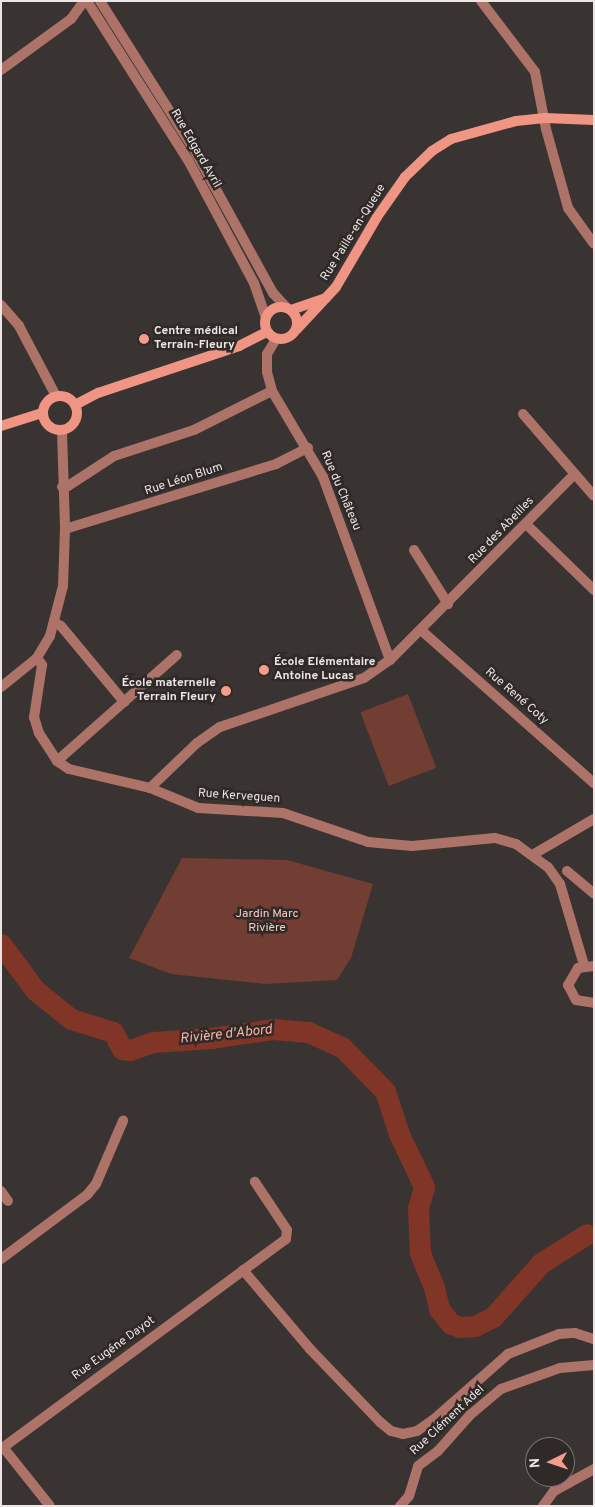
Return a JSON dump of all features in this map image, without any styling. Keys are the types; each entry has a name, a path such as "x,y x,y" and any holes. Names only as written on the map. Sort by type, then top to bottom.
{"main road":[{"name":"Rue Paille-en-Queue","path":"297,329 327,298 405,177 432,151 451,139 486,127 545,118 594,120"},
{"name":"Rue Paille-en-Queue","path":"289,309 327,298"},
{"path":"76,405 98,393 239,346 272,336 291,337 297,329 297,319 289,309 272,310 266,318 272,336"},
{"path":"56,396 67,397 76,405 76,421 62,430 46,424 42,413 46,402 56,396"},
{"path":"1,426 42,413"}],"street":[{"path":"71,19 75,1"},
{"path":"1,70 71,19 87,1"},
{"name":"Rue Edgard Avril","path":"87,1 188,160 254,283 266,318"},
{"name":"Rue Edgard Avril","path":"100,1 196,153 273,293 289,309"},
{"path":"481,1 536,72 545,118 568,208 594,244"},
{"path":"1,305 18,326 51,381 56,396"},
{"name":"Rue du Château","path":"272,336 267,354 267,372 272,391 308,448 334,506 390,660"},
{"path":"62,487 68,486 114,456 194,430 272,391"},
{"path":"523,414 573,476 594,496"},
{"name":"Rue Kerveguen","path":"62,430 62,487 65,530 63,586 54,622 38,658 42,665 34,718 39,734 57,760 69,770 92,777 150,788 198,808 283,813 368,842 412,846 495,838 534,854 548,867 568,902 589,966"},
{"name":"Rue Léon Blum","path":"65,530 276,464 308,448"},
{"name":"Rue des Abeilles","path":"150,788 155,780 220,727 364,678 390,660 422,631 573,476"},
{"path":"526,524 594,590"},
{"path":"414,550 448,604"},
{"path":"54,622 61,626 124,702"},
{"name":"Rue René Coty","path":"422,631 594,783"},
{"path":"57,760 177,655"},
{"path":"1,687 38,658"},
{"path":"534,854 594,819"},
{"path":"567,871 594,894"},
{"path":"589,966 572,972 569,991 581,1003 594,1004"},
{"path":"1,1259 87,1195 96,1184 123,1121"},
{"name":"Rue Eugéne Dayot","path":"2,1448 288,1235 255,1182"},
{"path":"1,1191 8,1201"},
{"path":"243,1270 310,1349 380,1422 391,1431 403,1434 417,1431 433,1420 508,1354 558,1334 575,1333 594,1339"},
{"name":"Rue Clément Adel","path":"400,1506 409,1496 418,1466 438,1451 470,1415 501,1389 560,1368 594,1365"},
{"path":"2,1448 50,1506"},
{"path":"543,1506 554,1491 594,1469"}],"green space":[{"path":"408,694 436,768 389,786 360,712"},
{"name":"Jardin Marc Rivière","path":"182,858 287,860 373,884 351,958 337,980 265,984 171,974 129,958"}],"waterway":[{"name":"Rivière d'Abord","path":"1,944 35,990 71,1019 113,1032 122,1049 130,1050 153,1042 211,1038 273,1029 308,1032 342,1047 385,1091 399,1134 424,1187 418,1208 420,1253 434,1287 439,1309 451,1324 460,1327 475,1326 493,1317 541,1263 587,1234"}],"place":[{"name":"Centre médical Terrain-Fleury","path":"144,339"},
{"name":"École Elémentaire Antoine Lucas","path":"264,670"},
{"name":"École maternelle Terrain Fleury","path":"226,691"}]}
